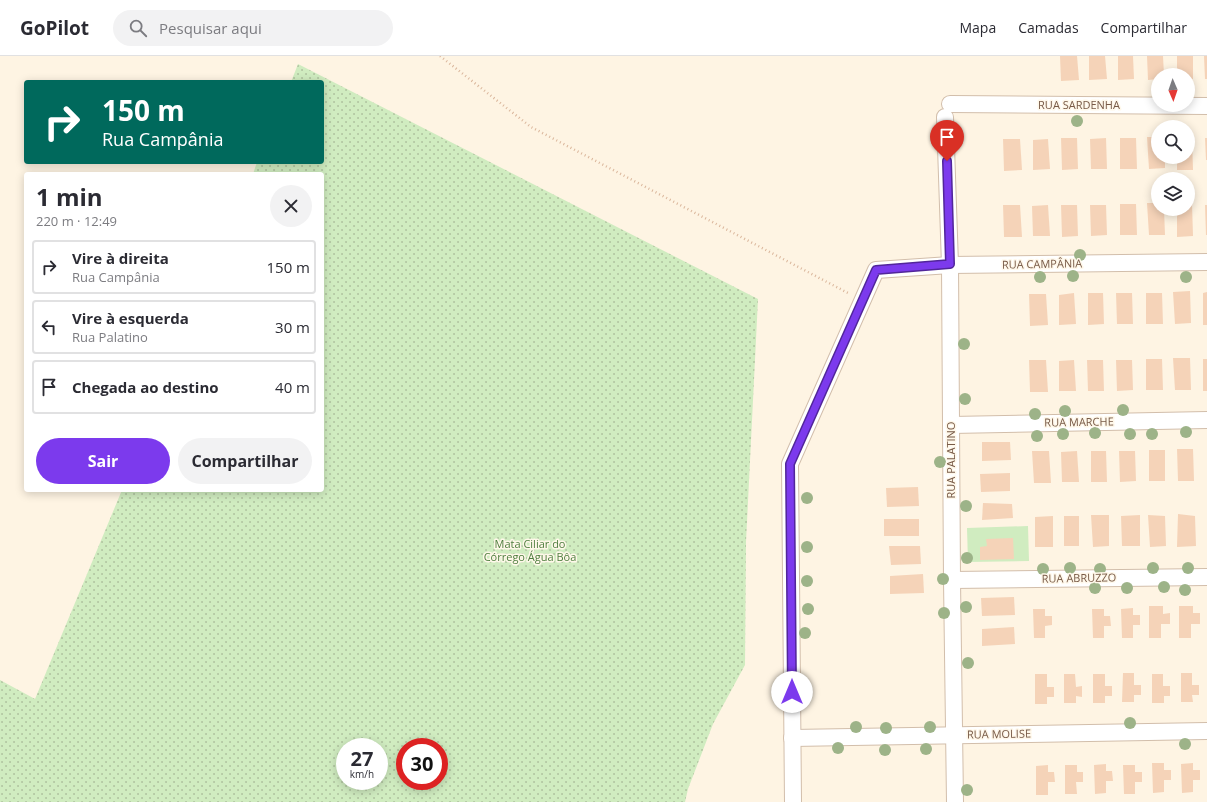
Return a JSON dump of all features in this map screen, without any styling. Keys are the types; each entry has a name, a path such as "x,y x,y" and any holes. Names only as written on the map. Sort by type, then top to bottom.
{"street":[{"name":"RUA SARDENHA","path":"948,111 1207,106"},
{"name":"RUA PALATINO","path":"948,111 955,802"},
{"name":"RUA CAMPÂNIA","path":"863,300 876,270 950,264 1207,262"},
{"path":"793,802 790,464 863,300"},
{"name":"RUA MARCHE","path":"950,425 1207,420"},
{"name":"RUA ABRUZZO","path":"952,580 1207,577"},
{"name":"RUA MOLISE","path":"792,738 1207,731"}],"path":[{"path":"440,56 531,127 863,300"}],"green space":[{"name":"Mata Ciliar do Córrego Água Bôa","path":"298,64 758,299 746,542 745,665 713,724 688,789 685,802 0,802 0,680 35,699 121,492 324,492 324,172 254,172 256,164 324,164 324,80 292,80"},
{"path":"1028,526 1029,561 968,562 967,528"}],"building":[{"path":"1060,56 1077,56 1079,80 1061,81"},
{"path":"1089,56 1105,56 1107,79 1089,80"},
{"path":"1118,56 1133,56 1134,79 1118,80"},
{"path":"1147,56 1163,56 1164,68 1151,68 1151,80 1148,80"},
{"path":"1177,56 1193,56 1193,68 1177,68"},
{"path":"1204,56 1207,56 1207,79 1205,79"},
{"path":"1147,137 1151,137 1151,164 1165,164 1165,168 1149,169"},
{"path":"1061,138 1077,138 1078,169 1062,170"},
{"path":"1106,138 1107,169 1091,169 1090,139"},
{"path":"1120,138 1136,138 1137,169 1120,169"},
{"path":"1205,138 1207,138 1207,160 1206,160"},
{"path":"1003,139 1020,139 1022,170 1004,171"},
{"path":"1048,139 1050,169 1033,170 1033,140"},
{"path":"1177,164 1193,164 1193,170 1177,170"},
{"path":"1147,203 1151,203 1151,216 1164,216 1165,235 1149,235"},
{"path":"1120,204 1136,204 1137,235 1120,235"},
{"path":"1003,205 1020,205 1022,237 1004,237"},
{"path":"1048,205 1050,236 1033,236 1032,206"},
{"path":"1061,205 1077,205 1078,236 1062,237"},
{"path":"1090,205 1106,205 1107,235 1091,236"},
{"path":"1205,205 1207,205 1207,235 1206,235"},
{"path":"1177,216 1192,216 1193,236 1177,237"},
{"path":"1190,291 1191,323 1175,324 1173,292"},
{"path":"1207,292 1207,325 1203,325 1203,293"},
{"path":"1074,293 1076,324 1059,325 1059,295"},
{"path":"1088,293 1103,293 1104,324 1088,325"},
{"path":"1116,293 1132,293 1133,324 1117,324"},
{"path":"1146,293 1162,293 1163,324 1146,324"},
{"path":"1029,294 1046,294 1048,325 1030,326"},
{"path":"1173,358 1190,358 1191,390 1175,390"},
{"path":"1146,359 1162,359 1163,390 1146,390"},
{"path":"1203,359 1207,359 1207,391 1203,391"},
{"path":"1029,360 1046,360 1048,392 1030,392"},
{"path":"1074,360 1076,391 1059,391 1059,361"},
{"path":"1087,360 1103,360 1104,391 1088,391"},
{"path":"1116,360 1132,360 1133,390 1117,391"},
{"path":"982,442 1010,442 1011,460 982,461"},
{"path":"1177,449 1193,449 1194,481 1178,481"},
{"path":"1149,450 1165,450 1165,481 1149,481"},
{"path":"1032,451 1049,451 1051,483 1034,483"},
{"path":"1077,451 1079,482 1062,482 1061,452"},
{"path":"1091,451 1106,451 1107,482 1091,482"},
{"path":"1119,451 1135,451 1136,481 1120,482"},
{"path":"1010,473 1010,491 981,492 980,474"},
{"path":"918,487 919,506 887,507 886,488"},
{"path":"983,503 1012,504 1013,518 982,520"},
{"path":"1178,514 1195,516 1196,546 1177,547"},
{"path":"1091,515 1109,515 1109,546 1093,547"},
{"path":"1140,515 1140,546 1122,546 1121,516"},
{"path":"1148,515 1165,516 1166,546 1150,547"},
{"path":"1053,516 1053,547 1035,547 1035,517"},
{"path":"1064,516 1079,516 1079,546 1064,546"},
{"path":"884,519 919,519 919,536 884,536"},
{"path":"1013,538 1014,559 980,560 980,547 987,546 986,539"},
{"path":"889,546 920,546 921,564 891,565"},
{"path":"923,574 924,593 890,594 890,576"},
{"path":"1014,597 1015,615 982,616 981,598"},
{"path":"1149,606 1163,606 1163,614 1170,613 1170,624 1161,624 1161,638 1149,638"},
{"path":"1179,606 1193,606 1193,613 1200,613 1200,624 1191,624 1191,638 1179,638"},
{"path":"1133,608 1133,615 1140,615 1140,625 1133,625 1133,638 1122,638 1121,609"},
{"path":"1033,609 1045,609 1045,616 1052,616 1052,625 1045,626 1045,638 1034,638"},
{"path":"1092,609 1104,609 1104,616 1110,616 1111,626 1104,626 1104,638 1093,638"},
{"path":"1014,627 1015,644 982,646 982,629"},
{"path":"1123,673 1134,673 1134,685 1141,685 1141,695 1134,695 1134,702 1122,702"},
{"path":"1181,673 1192,673 1192,685 1199,685 1199,695 1192,695 1193,702 1181,702"},
{"path":"1035,674 1047,674 1047,687 1054,687 1054,697 1047,697 1047,704 1035,704"},
{"path":"1064,674 1075,674 1076,687 1082,686 1082,697 1076,696 1076,703 1064,703"},
{"path":"1093,674 1105,674 1105,686 1112,686 1112,696 1105,696 1105,703 1093,703"},
{"path":"1152,674 1163,674 1163,686 1170,686 1170,696 1164,696 1164,703 1152,703"},
{"path":"1152,763 1164,763 1164,770 1171,770 1171,780 1164,780 1164,792 1153,793"},
{"path":"1193,763 1193,770 1200,770 1200,780 1193,780 1193,792 1182,793 1181,764"},
{"path":"1106,764 1106,771 1112,771 1113,781 1106,781 1106,793 1095,794 1094,765"},
{"path":"1048,765 1048,772 1054,772 1055,782 1048,782 1048,795 1036,795 1036,766"},
{"path":"1065,765 1077,765 1077,772 1083,772 1083,782 1076,782 1077,794 1065,794"},
{"path":"1123,765 1135,765 1135,772 1142,772 1142,782 1135,782 1135,794 1124,794"}],"route":[{"path":"792,692 790,464 876,270 950,264 947,161"}]}
